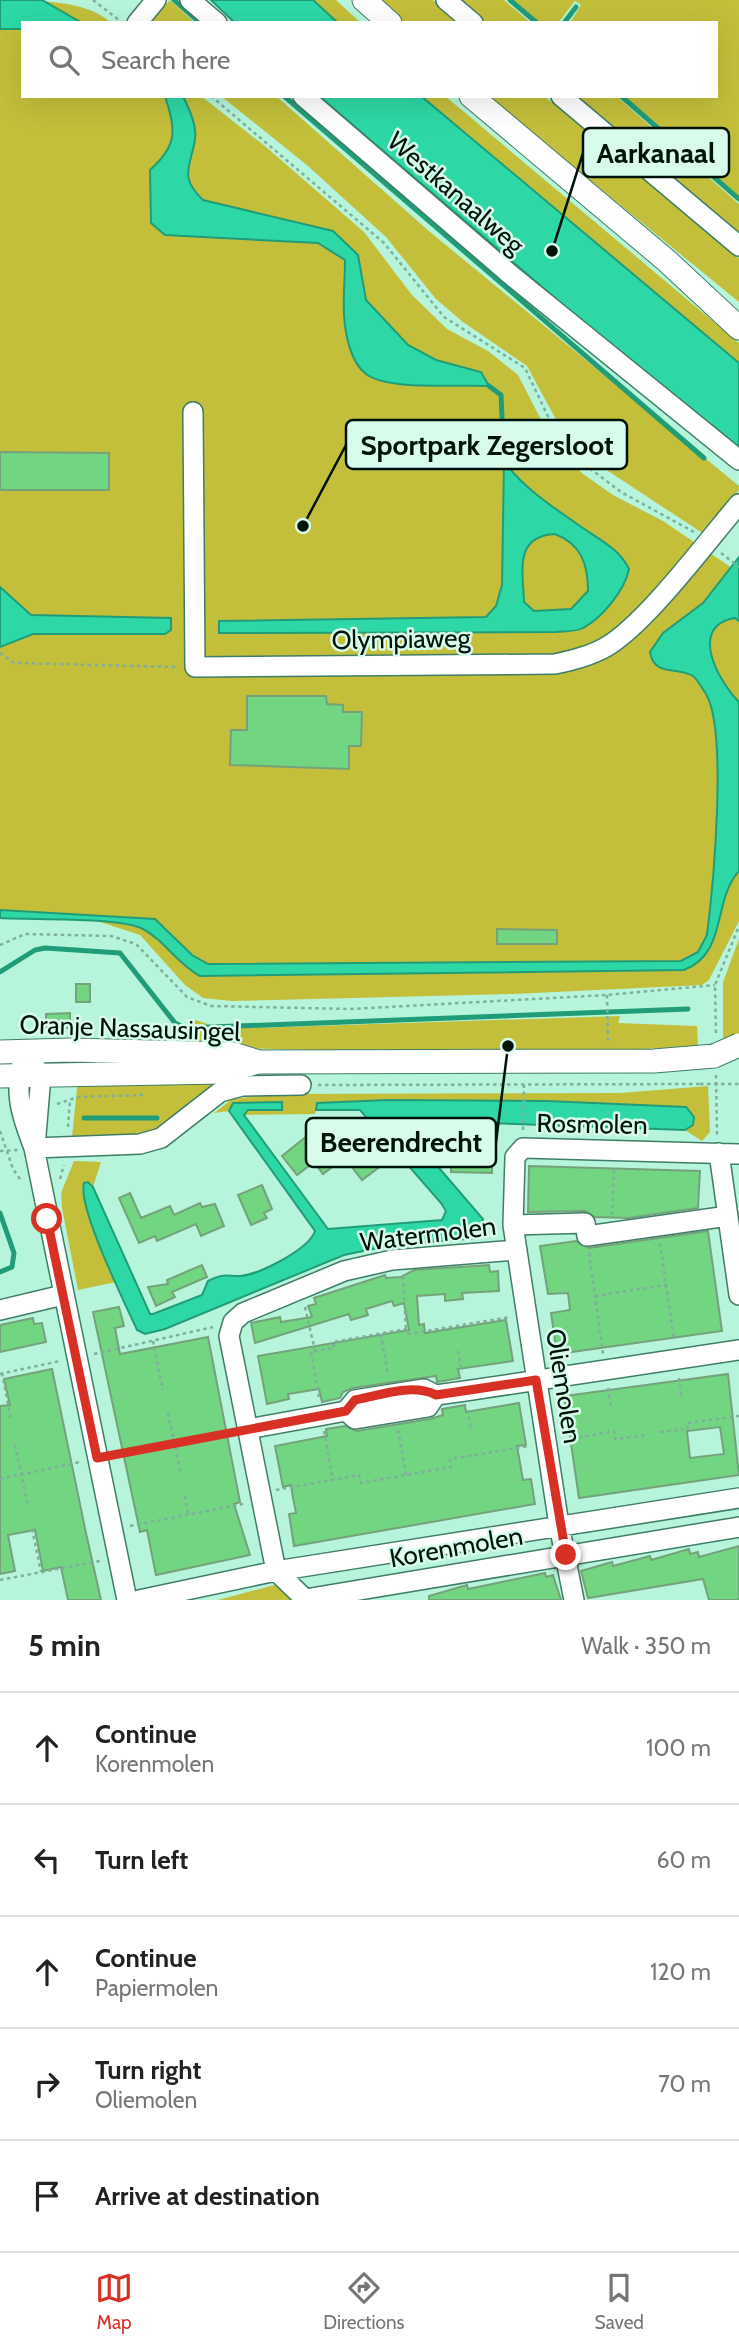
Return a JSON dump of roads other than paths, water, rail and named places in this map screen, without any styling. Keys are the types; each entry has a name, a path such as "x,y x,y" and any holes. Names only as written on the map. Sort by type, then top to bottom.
{"main road":[{"path":"364,0 388,21"},
{"path":"473,98 692,283 739,328"},
{"path":"692,283 739,314"},
{"name":"Oranje Nassausingel","path":"0,1052 233,1055 259,1062 653,1061 707,1057 739,1045"},
{"name":"Oranje Nassausingel","path":"707,1057 739,1065"},
{"name":"Oranje Nassausingel","path":"20,1076 223,1072 259,1062"}],"street":[{"path":"138,21 156,0"},
{"path":"190,0 215,21"},
{"path":"446,0 471,21"},
{"name":"Westkanaalweg","path":"305,98 512,276 739,460"},
{"path":"563,98 739,246"},
{"name":"Olympiaweg","path":"193,412 195,667 555,664 586,657 609,646 644,614 739,504"},
{"path":"25,1051 20,1076 19,1105 34,1149 127,1600"},
{"path":"20,1076 41,1105 34,1149"},
{"path":"34,1149 140,1144 161,1138 220,1092 242,1086 301,1085"},
{"name":"Rosmolen","path":"513,1225 515,1157 523,1148 739,1154"},
{"path":"719,1153 739,1295"},
{"name":"Watermolen","path":"513,1225 612,1233 728,1216"},
{"name":"Oliemolen","path":"513,1225 559,1525 574,1600"},
{"name":"Watermolen","path":"248,1429 229,1336 233,1322 243,1313 344,1271 402,1259 517,1250"},
{"path":"0,1310 63,1296"},
{"path":"276,1571 248,1429 346,1411 355,1400 379,1395 424,1389 436,1395 739,1350"},
{"name":"Korenmolen","path":"139,1600 276,1571 739,1498"},
{"name":"Korenmolen","path":"276,1571 305,1599 739,1527"}],"waterway":[{"path":"174,0 198,21"},
{"path":"510,0 535,21"},
{"path":"566,21 576,7"},
{"path":"286,98 704,458"},
{"path":"623,98 739,199"},
{"path":"489,386 501,395 504,461"},
{"path":"0,972 35,950 45,948 120,953 175,1023 185,1028 688,1009"},
{"path":"84,1118 157,1118"},
{"path":"0,1213 14,1253 12,1267 0,1272"}],"place":[{"name":"Aarkanaal","path":"552,251"},
{"name":"Sportpark Zegersloot","path":"303,526"},
{"name":"Beerendrecht","path":"508,1046"}]}
